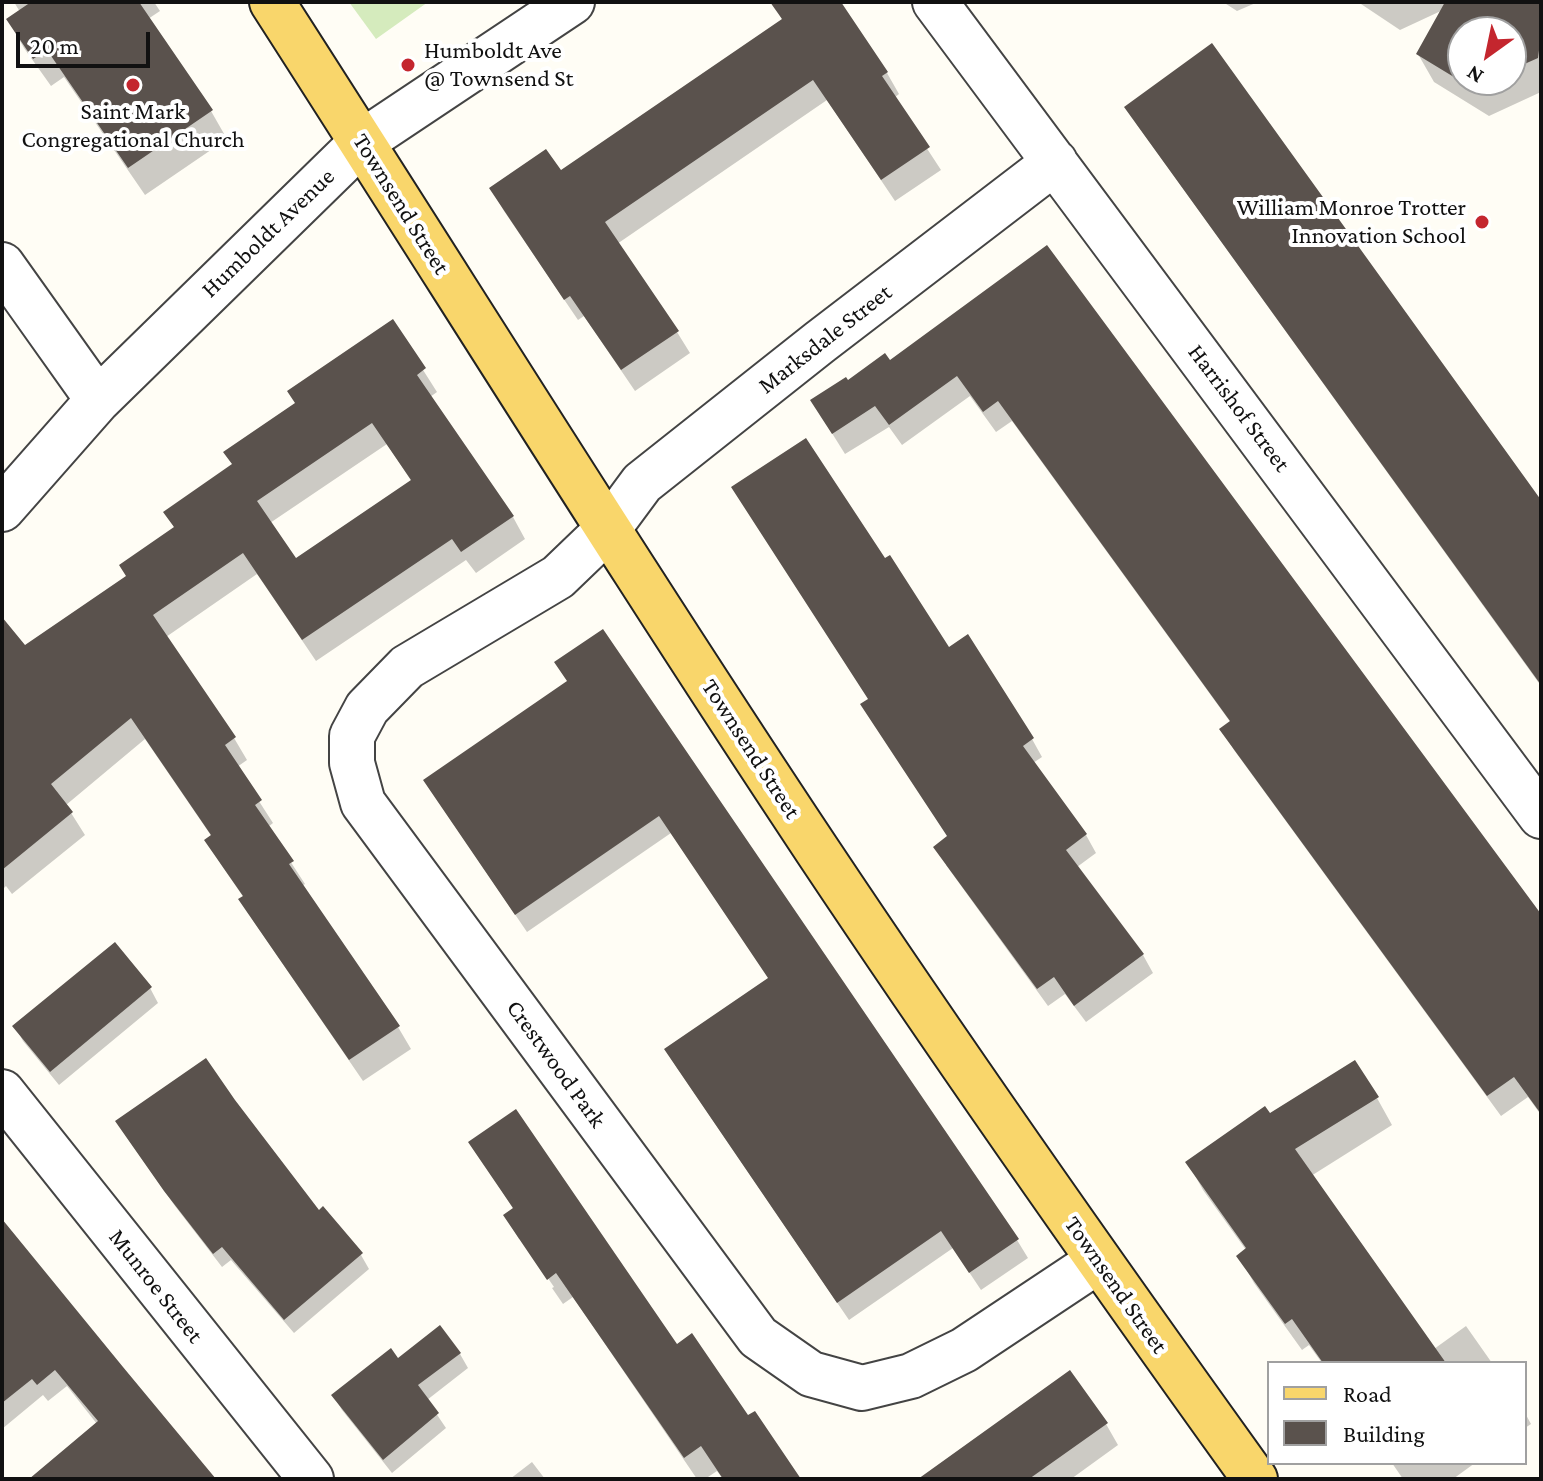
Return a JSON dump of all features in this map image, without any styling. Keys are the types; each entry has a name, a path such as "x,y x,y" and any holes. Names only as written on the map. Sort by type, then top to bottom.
{"main road":[{"name":"Townsend Street","path":"272,2 816,849 1098,1261 1255,1479"}],"street":[{"name":"Humboldt Avenue","path":"2,509 98,400 362,142 572,2"},
{"name":"Harrishof Street","path":"935,2 1541,816"},
{"name":"Marksdale Street","path":"608,529 642,483 1055,162"},
{"path":"2,265 98,400"},
{"name":"Crestwood Park","path":"608,529 558,577 407,667 367,708 352,736 352,763 363,803 758,1337 811,1374 862,1388 911,1376 964,1350 1098,1261"},
{"name":"Munroe Street","path":"2,1092 311,1479"}],"green space":[{"path":"349,2 428,2 376,39"}],"building":[{"name":"Saint Mark Congregational Church","path":"31,2 139,2 213,110 128,168 47,50 33,59 6,19"},
{"path":"770,2 841,2 888,72 882,76 930,147 881,180 813,80 605,222 679,331 621,370 570,296 564,300 489,188 546,149 561,170 782,19"},
{"path":"1445,2 1541,2 1538,58 1527,63 1527,16 1447,16 1447,73 1416,54"},
{"path":"1212,43 1541,500 1541,685 1124,107"},
{"path":"1047,245 1541,914 1541,1114 1514,1077 1487,1096 1219,729 1230,721 998,401 983,412 957,376 889,425 875,406 832,434 810,400 846,377 848,380 885,353 890,360"},
{"path":"393,319 426,368 417,375 514,516 461,552 452,539 302,640 243,553 153,615 236,737 225,745 262,800 255,805 294,861 289,864 400,1026 349,1060 238,899 243,896 204,840 211,835 131,718 51,784 73,812 2,870 2,617 25,645 126,576 119,565 174,527 163,512 232,464 223,452 295,403 287,391","holes":["372,423 411,480 296,558 257,501"]},
{"path":"806,438 885,558 890,555 949,647 968,634 1034,738 1023,746 1087,834 1066,850 1144,954 1074,1006 1054,977 1037,989 933,847 947,836 860,704 868,699 731,487"},
{"path":"603,629 1019,1239 969,1273 941,1231 837,1303 664,1049 768,978 659,816 515,915 423,780 567,681 554,662"},
{"path":"115,942 152,987 50,1072 12,1026"},
{"path":"206,1058 319,1210 323,1206 363,1253 284,1320 222,1247 213,1254 115,1121"},
{"path":"1355,1060 1379,1097 1295,1149 1445,1361 1322,1361 1292,1319 1285,1324 1236,1256 1246,1248 1185,1162 1265,1106 1270,1113"},
{"path":"516,1109 677,1344 692,1333 748,1415 755,1411 801,1479 723,1479 701,1446 684,1458 556,1273 547,1280 503,1215 513,1208 468,1142"},
{"path":"2,1219 216,1479 29,1479 98,1421 55,1370 37,1385 32,1379 2,1403"},
{"path":"440,1325 461,1353 418,1385 439,1413 383,1460 331,1395 391,1348 398,1358"},
{"path":"1070,1370 1108,1423 1029,1479 918,1479"}],"place":[{"name":"Humboldt Ave @ Townsend St","path":"408,65"},
{"name":"Saint Mark Congregational Church","path":"133,85"},
{"name":"William Monroe Trotter Innovation School","path":"1482,222"}]}
